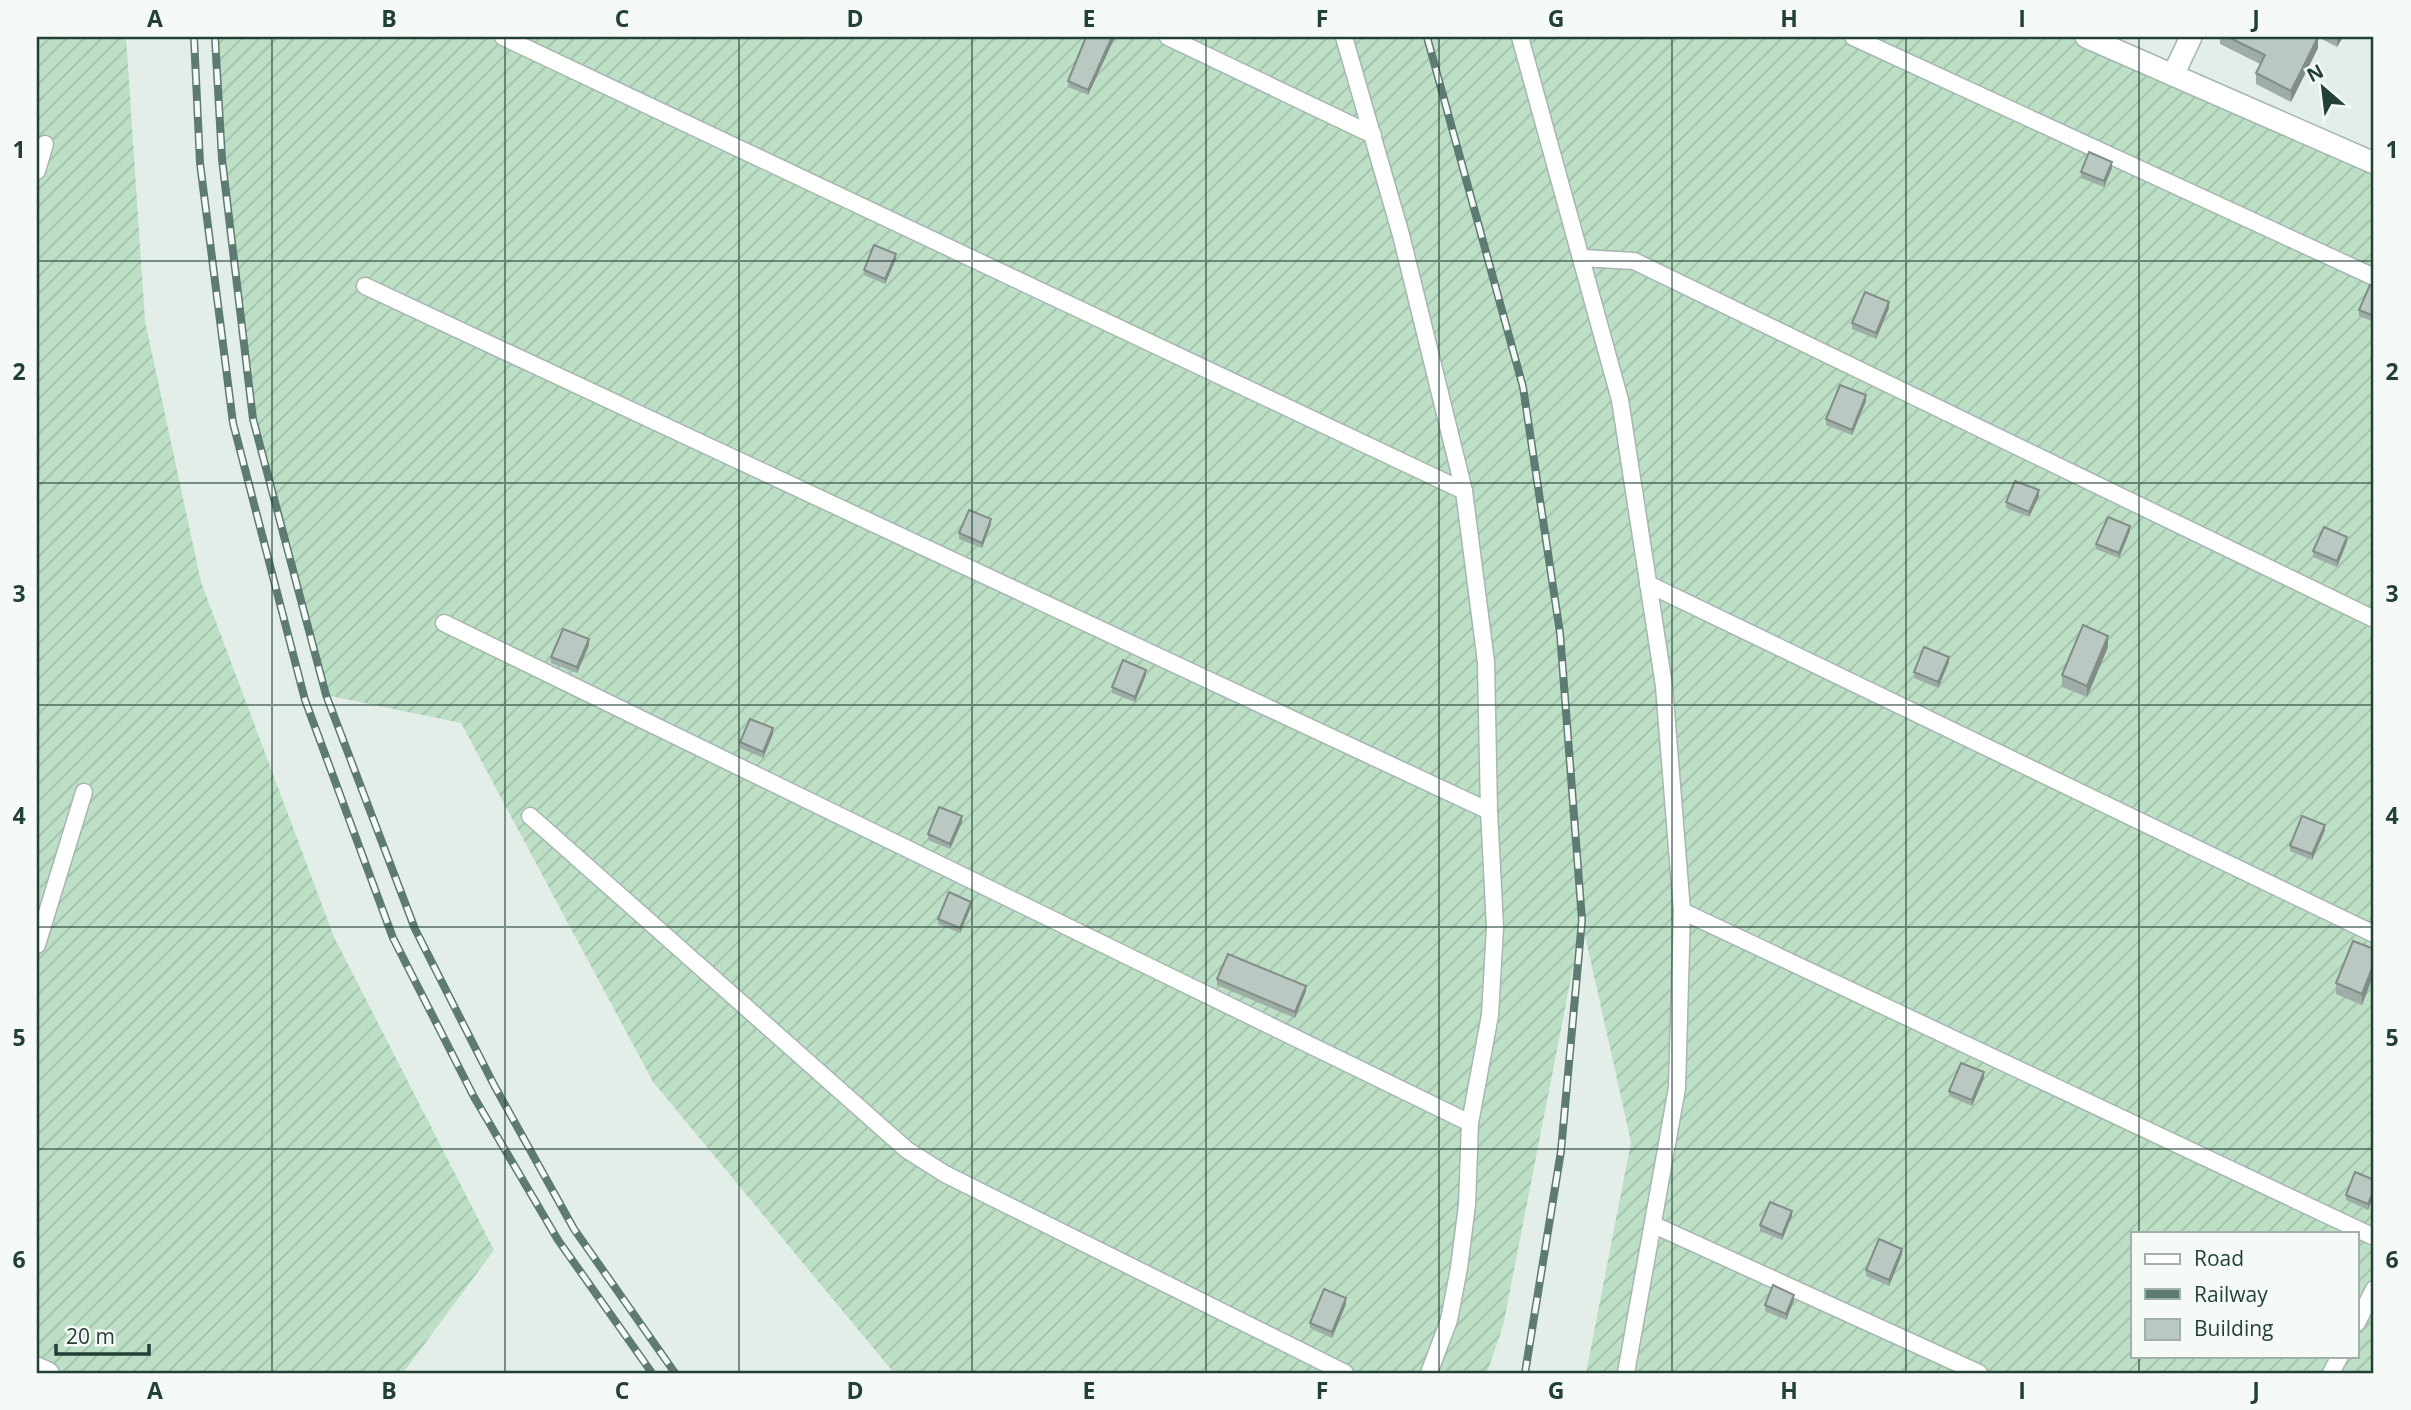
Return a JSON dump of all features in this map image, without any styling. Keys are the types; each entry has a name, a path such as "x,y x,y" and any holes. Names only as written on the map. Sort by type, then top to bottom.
{"street":[{"path":"2085,37 2374,163"},
{"path":"2173,75 2191,37"},
{"path":"37,1368 48,1373"}],"lane":[{"path":"503,37 1464,491"},
{"path":"1168,37 1373,135"},
{"path":"1344,37 1401,234 1464,491 1486,662 1495,927 1490,1015 1470,1123 1467,1205 1459,1268 1449,1320 1429,1373"},
{"path":"1520,37 1620,400 1664,686 1682,911 1677,1088 1626,1373"},
{"path":"1853,37 2374,277"},
{"path":"37,171 45,144"},
{"path":"1581,258 1634,261 2374,619"},
{"path":"365,286 1489,811"},
{"path":"1648,583 2374,934"},
{"path":"444,623 1470,1123"},
{"path":"37,945 84,792"},
{"path":"530,816 908,1150 945,1174 1345,1373"},
{"path":"1682,911 2374,1237"},
{"path":"1654,1225 1979,1373"},
{"path":"2358,1321 2374,1289"}],"green space":[{"path":"37,37 126,37 145,321 201,582 334,937 494,1250 403,1373 48,1373 37,1368"},
{"path":"215,37 2084,37 2374,164 2374,1373 1586,1373 1631,1142 1582,922 1503,1326 1487,1373 894,1373 653,1082 461,723 326,695 253,419 222,159"}],"building":[{"path":"1086,37 1112,37 1088,90 1068,81"},
{"path":"2228,37 2318,37 2291,91 2256,73 2265,55"},
{"path":"2089,152 2112,162 2104,181 2081,172"},
{"path":"874,245 896,254 885,279 864,270"},
{"path":"2370,285 2374,286 2374,316 2359,310"},
{"path":"1865,292 1889,302 1876,333 1852,323"},
{"path":"1840,385 1866,395 1852,430 1826,419"},
{"path":"2015,481 2039,490 2029,512 2006,502"},
{"path":"969,510 991,519 982,543 959,533"},
{"path":"2108,517 2130,526 2119,553 2096,544"},
{"path":"2324,527 2347,537 2337,561 2313,551"},
{"path":"2083,625 2108,636 2087,686 2062,675"},
{"path":"563,629 589,639 577,667 551,657"},
{"path":"1924,647 1949,657 1938,682 1914,672"},
{"path":"1123,660 1146,670 1135,697 1112,687"},
{"path":"750,719 773,728 763,752 740,742"},
{"path":"939,807 962,816 950,844 928,834"},
{"path":"2302,816 2325,825 2312,854 2290,846"},
{"path":"949,892 971,902 960,928 938,919"},
{"path":"2353,941 2374,949 2374,963 2362,994 2336,983"},
{"path":"1228,954 1306,986 1295,1012 1217,979"},
{"path":"1961,1063 1984,1072 1972,1100 1949,1091"},
{"path":"2355,1172 2374,1180 2374,1189 2368,1204 2346,1195"},
{"path":"1770,1202 1792,1211 1782,1235 1760,1225"},
{"path":"1879,1239 1902,1249 1889,1280 1866,1270"},
{"path":"1773,1285 1794,1295 1786,1314 1765,1305"},
{"path":"1324,1289 1346,1298 1332,1332 1310,1323"}],"railway":[{"path":"194,37 200,163 233,423 305,700 393,938 474,1097 558,1240 652,1373"},
{"path":"215,37 222,159 253,419 326,695 415,929 494,1085 574,1229 675,1373"},
{"path":"1427,37 1523,387 1560,633 1582,920 1561,1151 1525,1373"}]}
